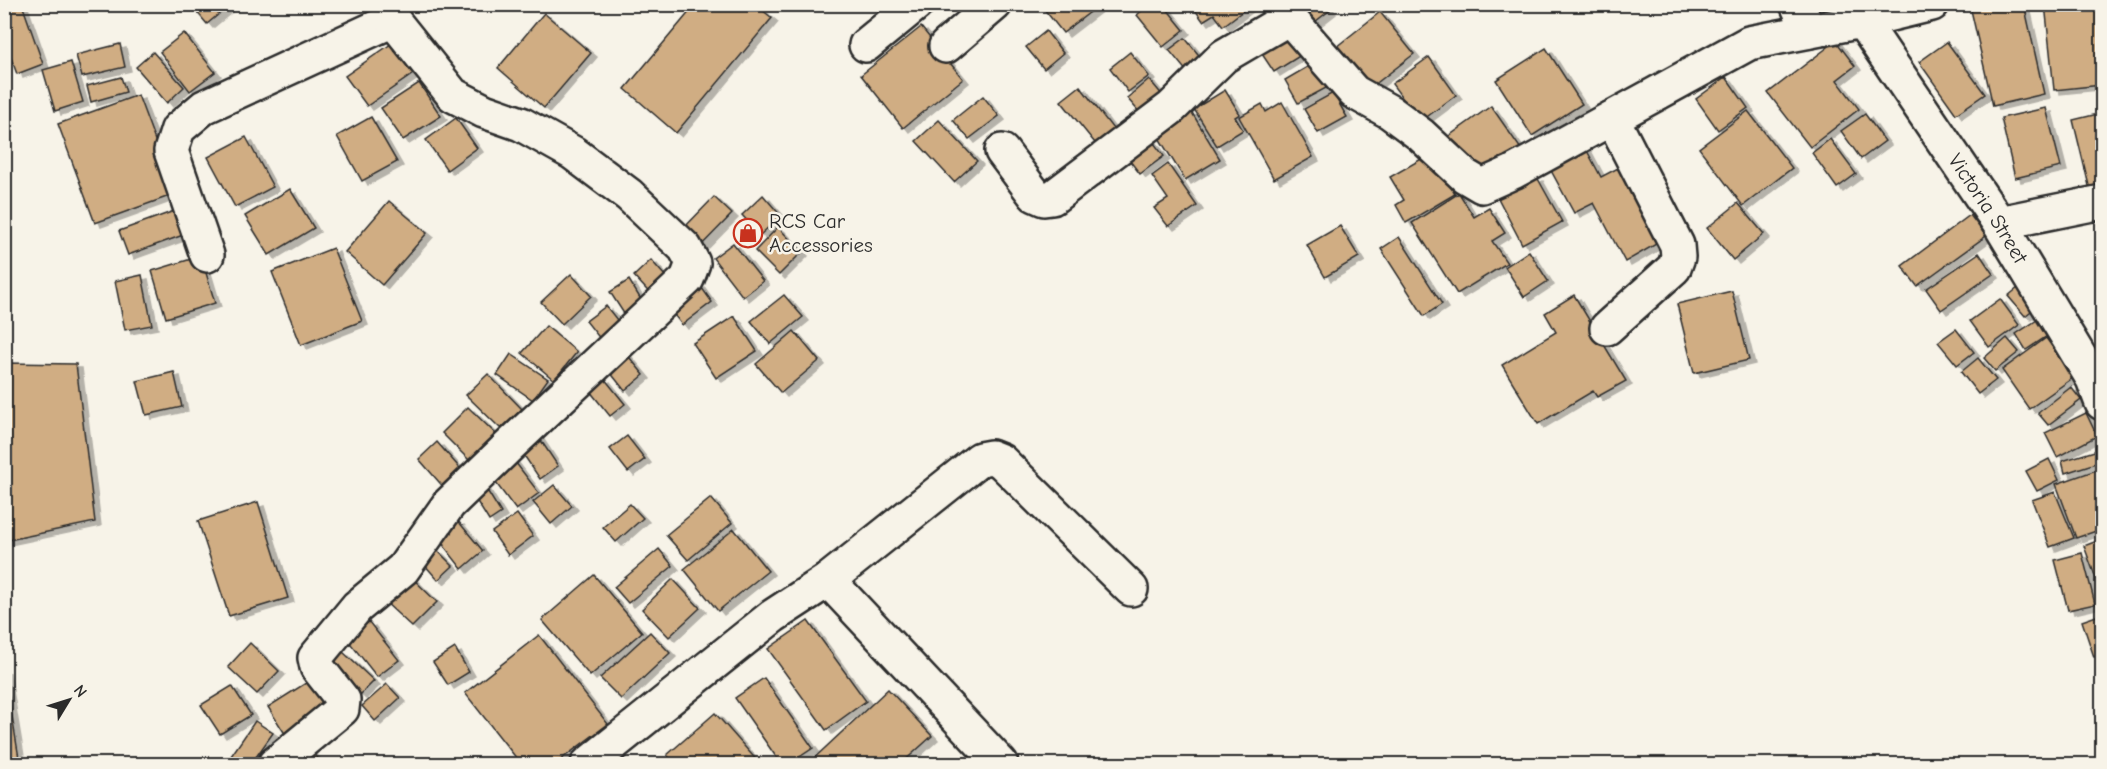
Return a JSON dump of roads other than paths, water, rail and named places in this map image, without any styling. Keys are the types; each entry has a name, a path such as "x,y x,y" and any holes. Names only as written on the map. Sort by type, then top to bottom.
{"street":[{"path":"866,45 916,4"},
{"path":"946,46 996,4"},
{"path":"1002,151 1035,195 1044,199 1052,198 1171,108 1224,56 1283,11 1354,92 1397,117 1421,135 1466,176 1482,186 1513,172 1749,43 1803,18 1862,21 1932,4"},
{"path":"207,255 171,151 178,129 204,107 392,12 453,95 484,111 521,124 573,153 629,195 685,248 693,263 687,279 449,504 403,569 357,607 315,658 317,667 343,700 342,709 275,765"},
{"name":"Victoria Street","path":"1862,21 1999,223 2099,387"},
{"path":"1607,328 1674,268 1678,257 1677,245 1612,118"},
{"path":"1999,223 2103,202"},
{"path":"588,765 773,616 828,580 980,459 992,457 1001,461 1131,589"},
{"path":"828,580 1001,765"}],"place":[{"name":"RCS Car Accessories","path":"748,233"}]}
